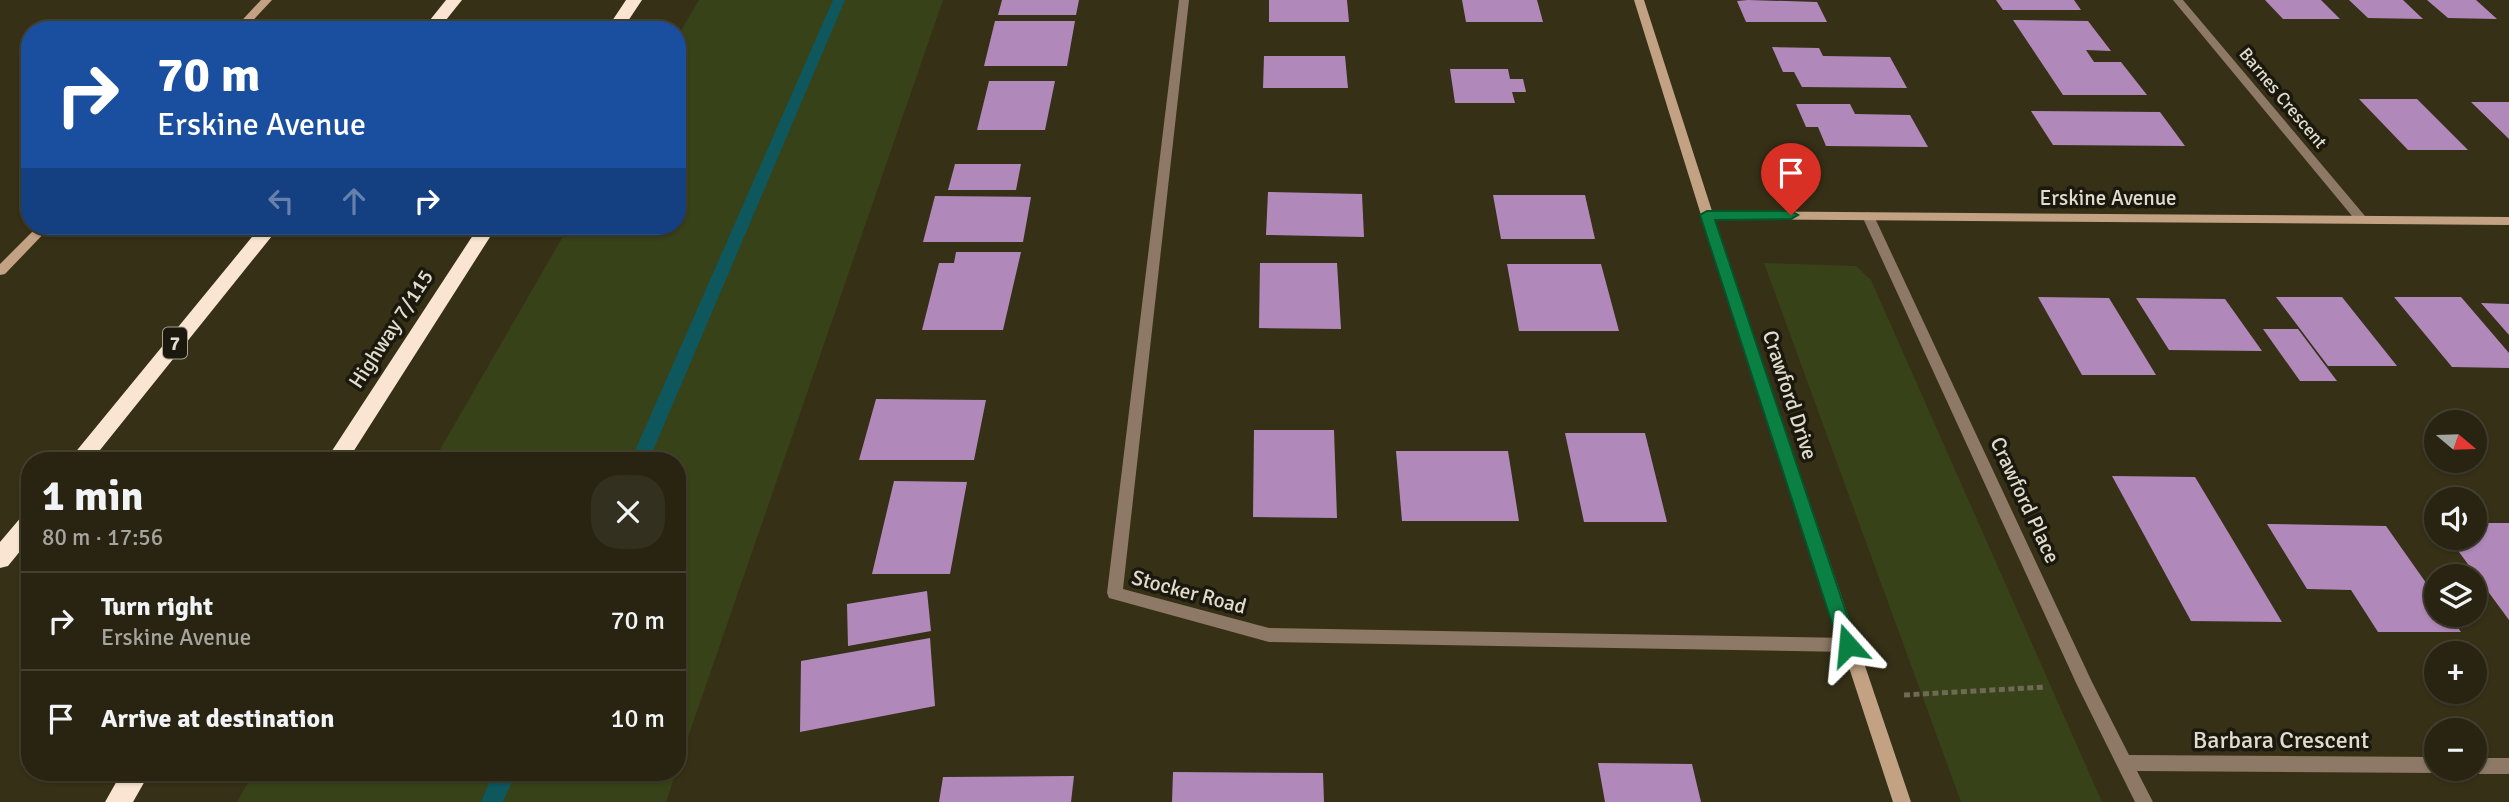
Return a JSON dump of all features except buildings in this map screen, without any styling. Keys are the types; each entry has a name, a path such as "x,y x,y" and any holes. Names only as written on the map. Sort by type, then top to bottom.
{"highway":[{"path":"437,21 454,0"},
{"path":"620,21 634,0"},
{"name":"7","path":"87,452 264,235"},
{"name":"Highway 7/115","path":"343,452 482,235"},
{"path":"0,559 21,533"},
{"path":"118,802 131,781"}],"street":[{"path":"247,21 267,0"},
{"name":"Stocker Road","path":"1184,0 1115,593 1269,635 1848,645"},
{"name":"Crawford Drive","path":"1639,0 1848,645 1902,802"},
{"name":"Barnes Crescent","path":"2178,0 2361,219"},
{"name":"Erskine Avenue","path":"1707,215 2509,221"},
{"name":"Crawford Place","path":"1868,216 2085,685 2144,802"},
{"path":"0,271 36,235"},
{"name":"Barbara Crescent","path":"2126,763 2424,765"},
{"path":"2487,766 2509,766"}],"path":[{"path":"1867,698 2085,685"}],"green space":[{"path":"699,0 943,0 686,743 686,452 439,452 564,235 686,235 686,22"},
{"path":"1764,263 1856,266 1871,280 2102,802 1961,802"},
{"path":"249,781 673,781 666,802 237,802"}],"waterway":[{"path":"643,452 839,0"},
{"path":"492,802 501,781"}],"route":[{"path":"1791,215 1707,215 1848,645"}]}
